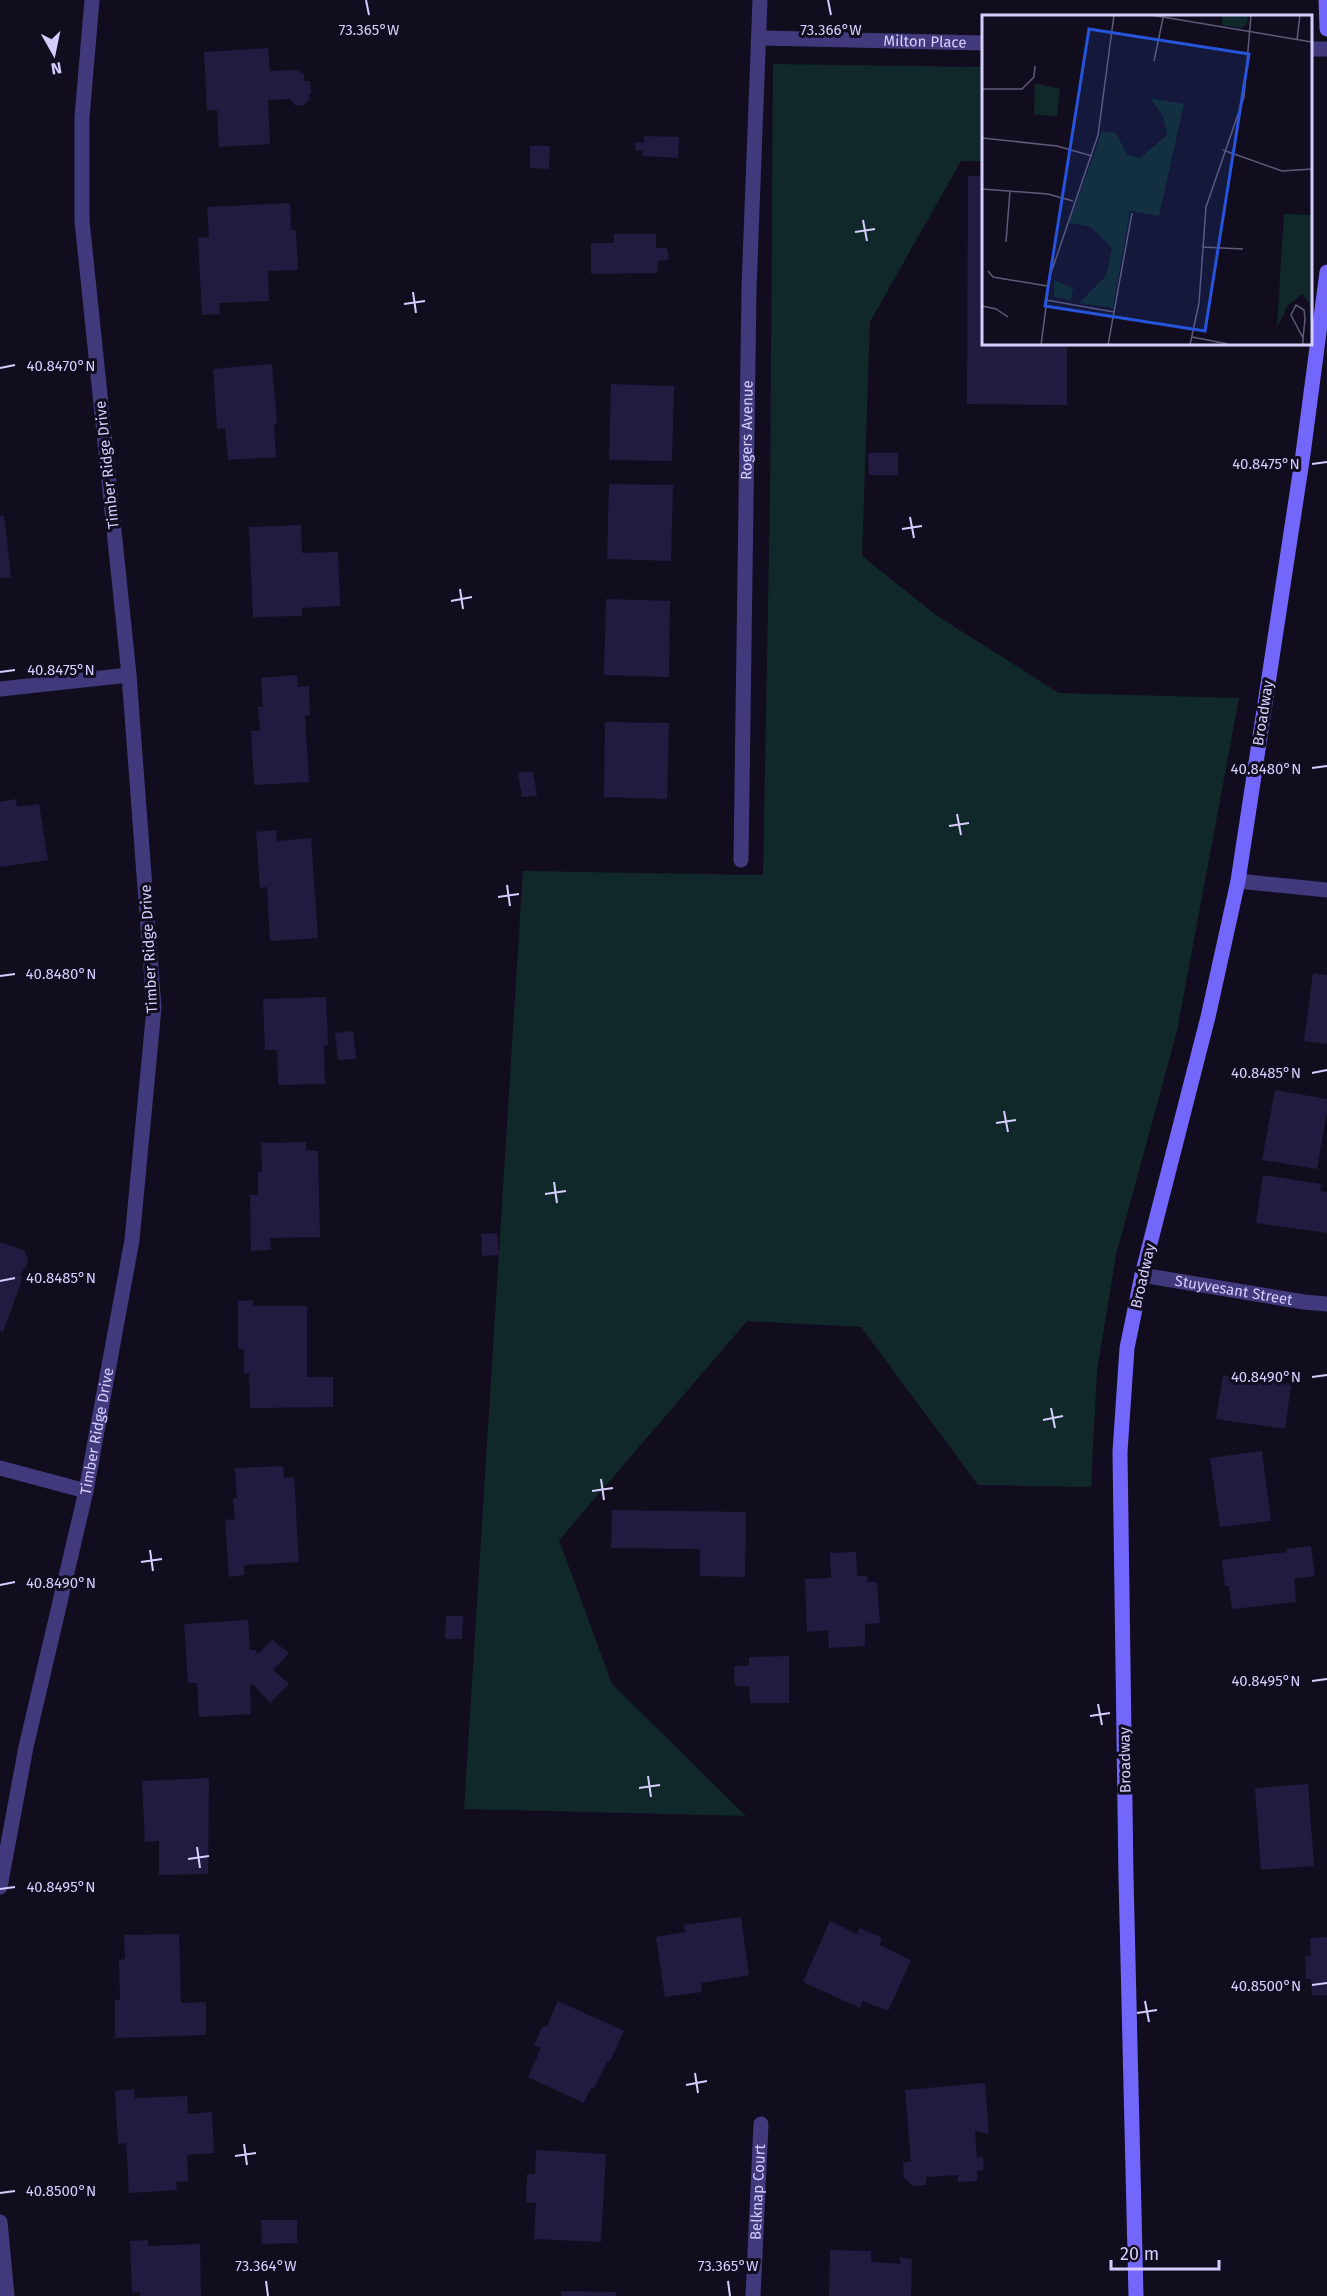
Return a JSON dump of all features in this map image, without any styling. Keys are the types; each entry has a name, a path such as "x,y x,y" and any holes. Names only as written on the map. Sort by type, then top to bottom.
{"main road":[{"path":"1326,0 1327,29"},
{"name":"Broadway","path":"1136,2296 1126,1889 1120,1452 1127,1348 1142,1275 1208,1017 1238,881 1303,454 1327,272"}],"street":[{"name":"Timber Ridge Drive","path":"0,1887 26,1748 86,1491 132,1240 154,1008 129,675 82,221 82,117 92,0"},
{"name":"Rogers Avenue","path":"741,860 749,288 760,0"},
{"name":"Milton Place","path":"759,38 982,43"},
{"path":"0,689 129,675"},
{"path":"1238,881 1327,890"},
{"name":"Stuyvesant Street","path":"1142,1275 1327,1304"},
{"path":"0,1468 86,1491"},
{"name":"Belknap Court","path":"753,2296 761,2124"},
{"path":"0,2222 7,2296"}],"green space":[{"path":"773,64 982,67 982,161 961,161 870,322 862,556 936,615 1059,693 1239,698 1177,1031 1116,1255 1097,1371 1091,1487 978,1485 861,1327 747,1321 559,1540 612,1684 746,1816 464,1809 523,871 763,875 770,499"}],"building":[{"path":"268,48 270,71 296,70 304,74 304,81 310,81 309,100 304,105 296,106 290,99 268,100 270,144 219,147 217,110 207,111 204,52"},
{"path":"644,136 679,137 678,158 643,156 643,151 635,150 636,142 644,143"},
{"path":"530,146 550,146 549,169 530,168"},
{"path":"968,176 982,176 982,345 1067,345 1067,405 967,404"},
{"path":"290,203 291,230 296,230 298,270 268,271 269,301 219,303 220,314 202,315 198,238 209,237 207,207"},
{"path":"614,234 656,234 656,248 667,248 669,260 658,261 657,273 591,274 591,243 614,243"},
{"path":"272,364 277,424 274,425 276,457 228,460 225,428 217,429 213,369"},
{"path":"611,384 674,386 672,461 609,460"},
{"path":"868,453 898,453 898,475 869,475"},
{"path":"609,484 673,485 671,561 607,559"},
{"path":"4,515 11,577 0,578 0,516"},
{"path":"301,525 302,553 338,552 340,606 302,608 302,616 253,617 249,527"},
{"path":"606,599 670,601 669,677 604,675"},
{"path":"297,675 298,687 309,686 310,715 305,716 309,782 254,785 251,731 260,731 258,707 263,707 261,678"},
{"path":"605,722 669,723 667,799 604,797"},
{"path":"533,771 537,796 522,797 518,773"},
{"path":"16,799 17,807 39,804 48,860 0,867 0,802"},
{"path":"276,830 277,841 311,838 318,938 270,941 267,887 260,888 256,832"},
{"path":"1313,973 1327,975 1327,1044 1304,1041"},
{"path":"326,997 328,1045 324,1046 325,1084 278,1085 277,1050 265,1050 263,999"},
{"path":"353,1031 356,1059 338,1060 335,1033"},
{"path":"1275,1090 1327,1099 1327,1112 1317,1169 1262,1160"},
{"path":"306,1142 306,1150 318,1151 320,1237 270,1238 271,1250 251,1251 250,1195 258,1195 258,1172 262,1171 261,1143"},
{"path":"1263,1175 1321,1184 1320,1191 1327,1192 1327,1233 1256,1223"},
{"path":"497,1233 499,1255 482,1256 481,1234"},
{"path":"0,1242 25,1251 28,1262 20,1276 23,1277 3,1332 0,1331"},
{"path":"253,1300 253,1306 307,1306 307,1377 333,1377 333,1407 250,1408 249,1373 244,1373 244,1349 238,1349 238,1301"},
{"path":"1223,1375 1291,1385 1285,1429 1216,1419"},
{"path":"1262,1451 1271,1521 1220,1527 1210,1458"},
{"path":"283,1466 284,1478 294,1477 299,1562 244,1565 244,1575 229,1577 225,1520 235,1519 233,1498 237,1498 235,1468"},
{"path":"612,1510 746,1512 745,1577 700,1576 700,1549 611,1548"},
{"path":"1311,1546 1315,1576 1294,1579 1296,1602 1232,1609 1229,1586 1225,1586 1222,1560 1287,1552 1287,1549"},
{"path":"856,1552 857,1576 867,1576 867,1582 877,1582 880,1623 865,1624 865,1646 829,1648 828,1630 807,1632 805,1579 831,1578 830,1553"},
{"path":"446,1616 463,1616 462,1639 445,1639"},
{"path":"248,1620 250,1650 255,1650 258,1654 272,1640 289,1653 273,1670 289,1684 270,1703 253,1684 250,1685 251,1714 199,1717 197,1683 188,1683 184,1624"},
{"path":"789,1656 789,1703 750,1703 749,1686 735,1686 734,1666 749,1666 749,1657"},
{"path":"209,1778 208,1874 159,1875 159,1841 145,1842 142,1781"},
{"path":"1308,1784 1314,1866 1261,1870 1255,1788"},
{"path":"741,1917 749,1975 701,1983 702,1992 665,1997 656,1937 685,1932 684,1925"},
{"path":"830,1921 857,1934 860,1928 882,1938 879,1945 911,1960 888,2011 863,2001 860,2008 803,1982"},
{"path":"179,1934 181,2003 206,2002 206,2035 115,2038 115,2000 120,2000 119,1960 125,1959 124,1935"},
{"path":"1327,1937 1327,1995 1312,1995 1311,1979 1306,1979 1305,1956 1311,1956 1310,1938"},
{"path":"558,2001 624,2031 609,2063 607,2062 594,2089 591,2088 584,2103 528,2077 541,2048 534,2045 543,2026 547,2026"},
{"path":"985,2083 989,2134 975,2131 977,2158 983,2157 984,2170 977,2171 977,2181 958,2182 958,2175 926,2177 926,2185 913,2186 904,2178 903,2162 911,2162 905,2090"},
{"path":"134,2089 135,2098 187,2096 188,2114 212,2112 214,2153 187,2155 188,2181 176,2182 177,2190 129,2193 126,2143 118,2144 115,2091"},
{"path":"536,2150 606,2154 601,2242 534,2239 536,2203 526,2202 527,2174 535,2174"},
{"path":"261,2220 297,2220 297,2243 262,2244"},
{"path":"148,2240 148,2246 200,2244 201,2296 140,2296 140,2292 132,2293 130,2241"},
{"path":"830,2250 871,2251 871,2262 901,2264 899,2257 912,2259 911,2296 829,2296"},
{"path":"561,2291 616,2292 616,2296 561,2296"}]}
